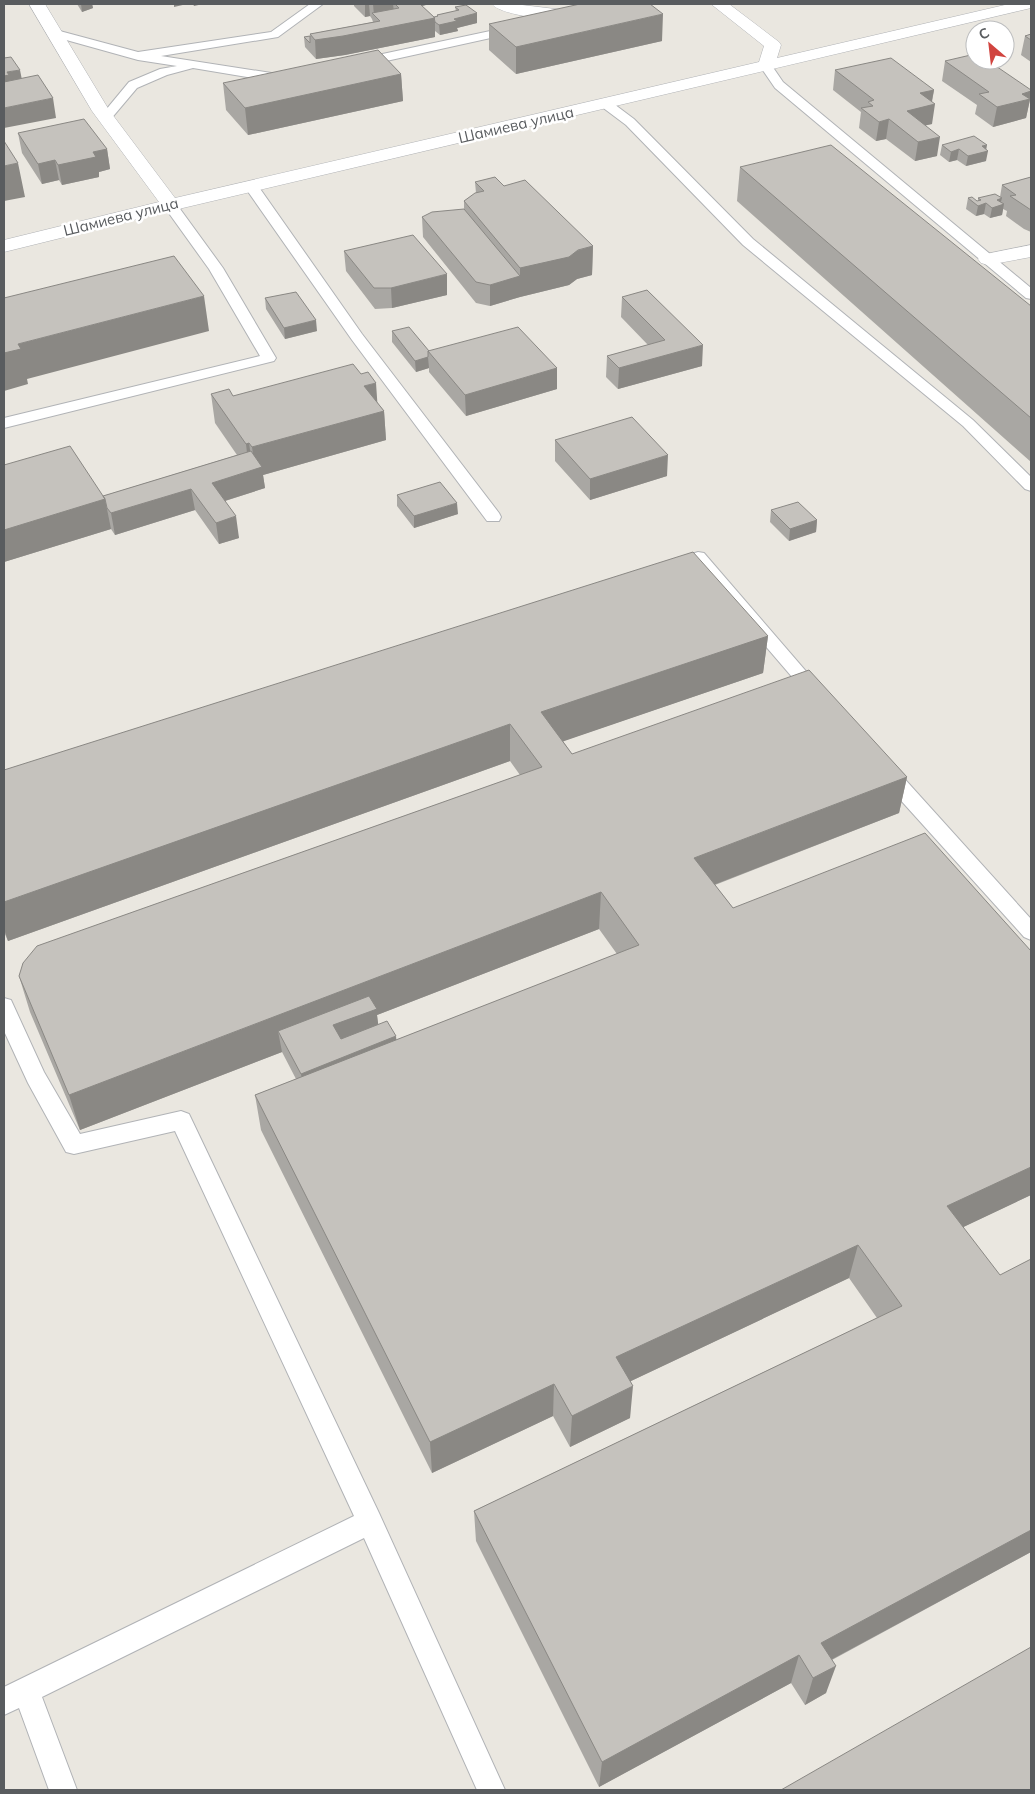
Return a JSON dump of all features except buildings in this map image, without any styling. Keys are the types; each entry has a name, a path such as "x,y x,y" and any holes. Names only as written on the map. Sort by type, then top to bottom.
{"street":[{"path":"37,4 106,117 170,205"},
{"path":"500,4 514,8 580,17 638,4"},
{"path":"718,4 773,45 766,66"},
{"name":"Шамиева улица","path":"4,246 170,205 1028,4"},
{"path":"988,259 1031,251"}],"lane":[{"path":"138,56 274,35 316,4"},
{"path":"541,25 580,17"},
{"path":"349,65 522,28"},
{"path":"56,34 138,56 282,79 292,77"},
{"path":"106,117 133,85 164,72 199,65"},
{"path":"766,66 778,86 1031,295"},
{"path":"606,104 630,122 748,242 968,423 1031,486"},
{"path":"251,186 357,337 493,517"},
{"path":"4,423 269,358 216,268 170,205"},
{"path":"660,570 698,557 828,707"},
{"path":"875,758 1031,932"},
{"path":"4,1006 10,1024 53,1110 74,1145 181,1120 370,1522 491,1790"},
{"path":"63,1790 15,1695 370,1522"}]}
